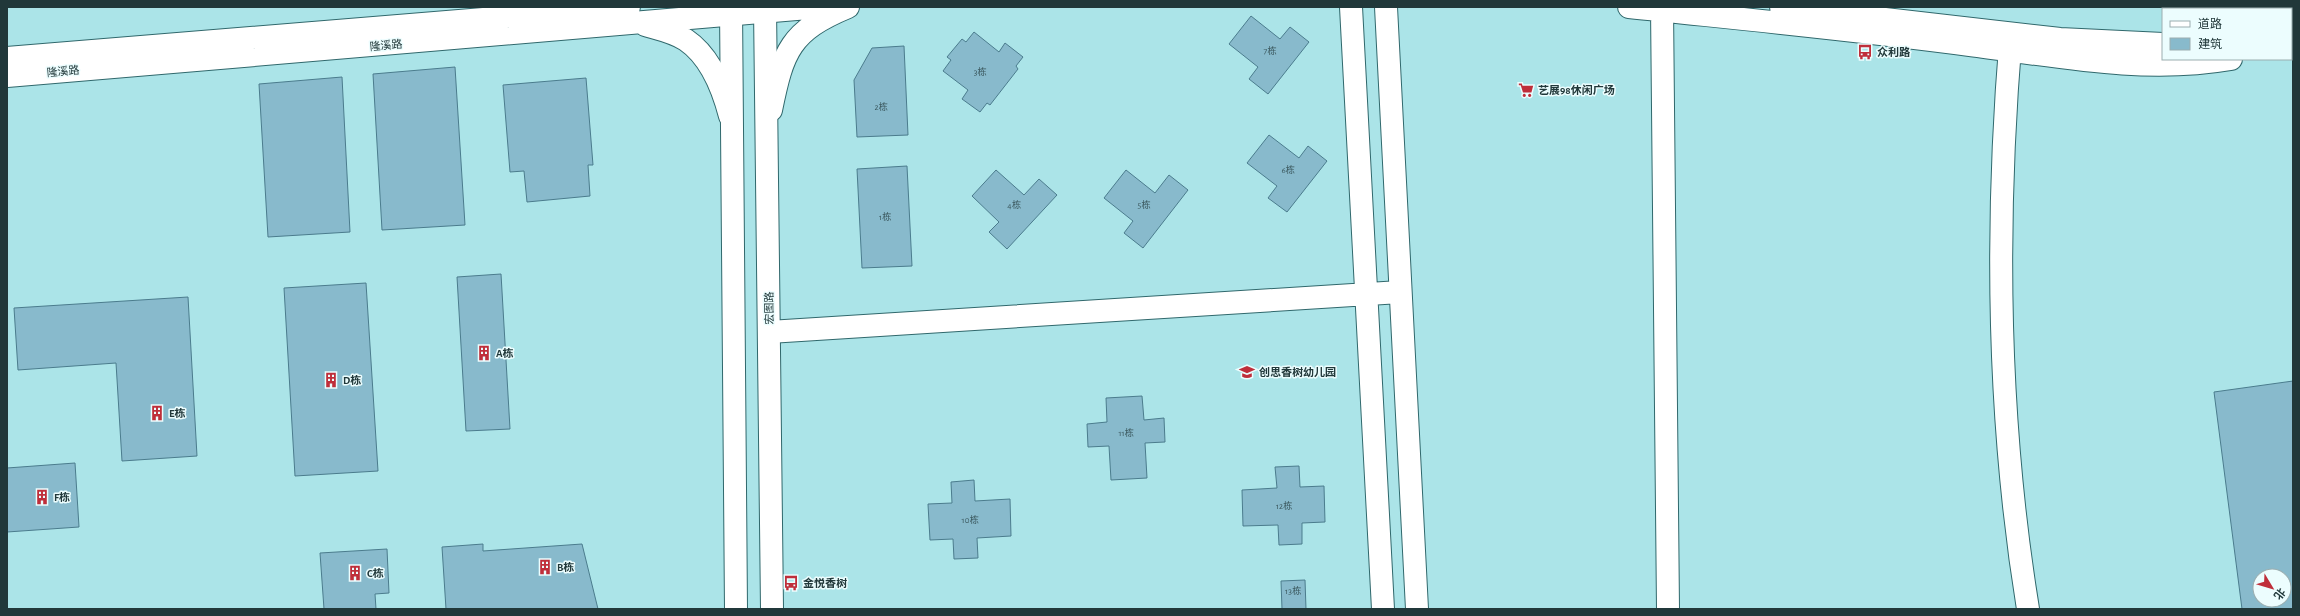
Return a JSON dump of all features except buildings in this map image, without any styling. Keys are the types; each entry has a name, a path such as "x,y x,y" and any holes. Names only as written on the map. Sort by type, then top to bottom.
{"street":[{"path":"765,9 820,7"},
{"path":"767,129 778,77 789,49 804,30 821,18 848,7"},
{"path":"1352,7 1383,609"},
{"path":"1386,7 1417,609"},
{"path":"1628,7 2010,42 2162,44"},
{"path":"1781,7 2010,42 2055,58 2165,65 2198,64 2224,60"},
{"name":"隆溪路","path":"7,58 633,15 765,9"},
{"name":"宏图路","path":"765,9 772,609"},
{"path":"1662,9 1668,609"},
{"path":"731,11 736,609"},
{"path":"633,15 686,40 702,54 725,98 732,124"},
{"name":"隆溪路","path":"7,76 633,15"},
{"path":"2010,42 2002,187 2002,323 2010,459 2028,609"},
{"path":"769,332 1400,292"}],"place":[{"name":"众利路","path":"1865,52"},
{"name":"艺展98休闲广场","path":"1526,90"},
{"name":"A栋","path":"484,353"},
{"name":"创思香树幼儿园","path":"1247,372"},
{"name":"D栋","path":"331,380"},
{"name":"E栋","path":"157,413"},
{"name":"F栋","path":"42,497"},
{"name":"B栋","path":"545,567"},
{"name":"C栋","path":"355,573"},
{"name":"金悦香树","path":"791,583"}]}
